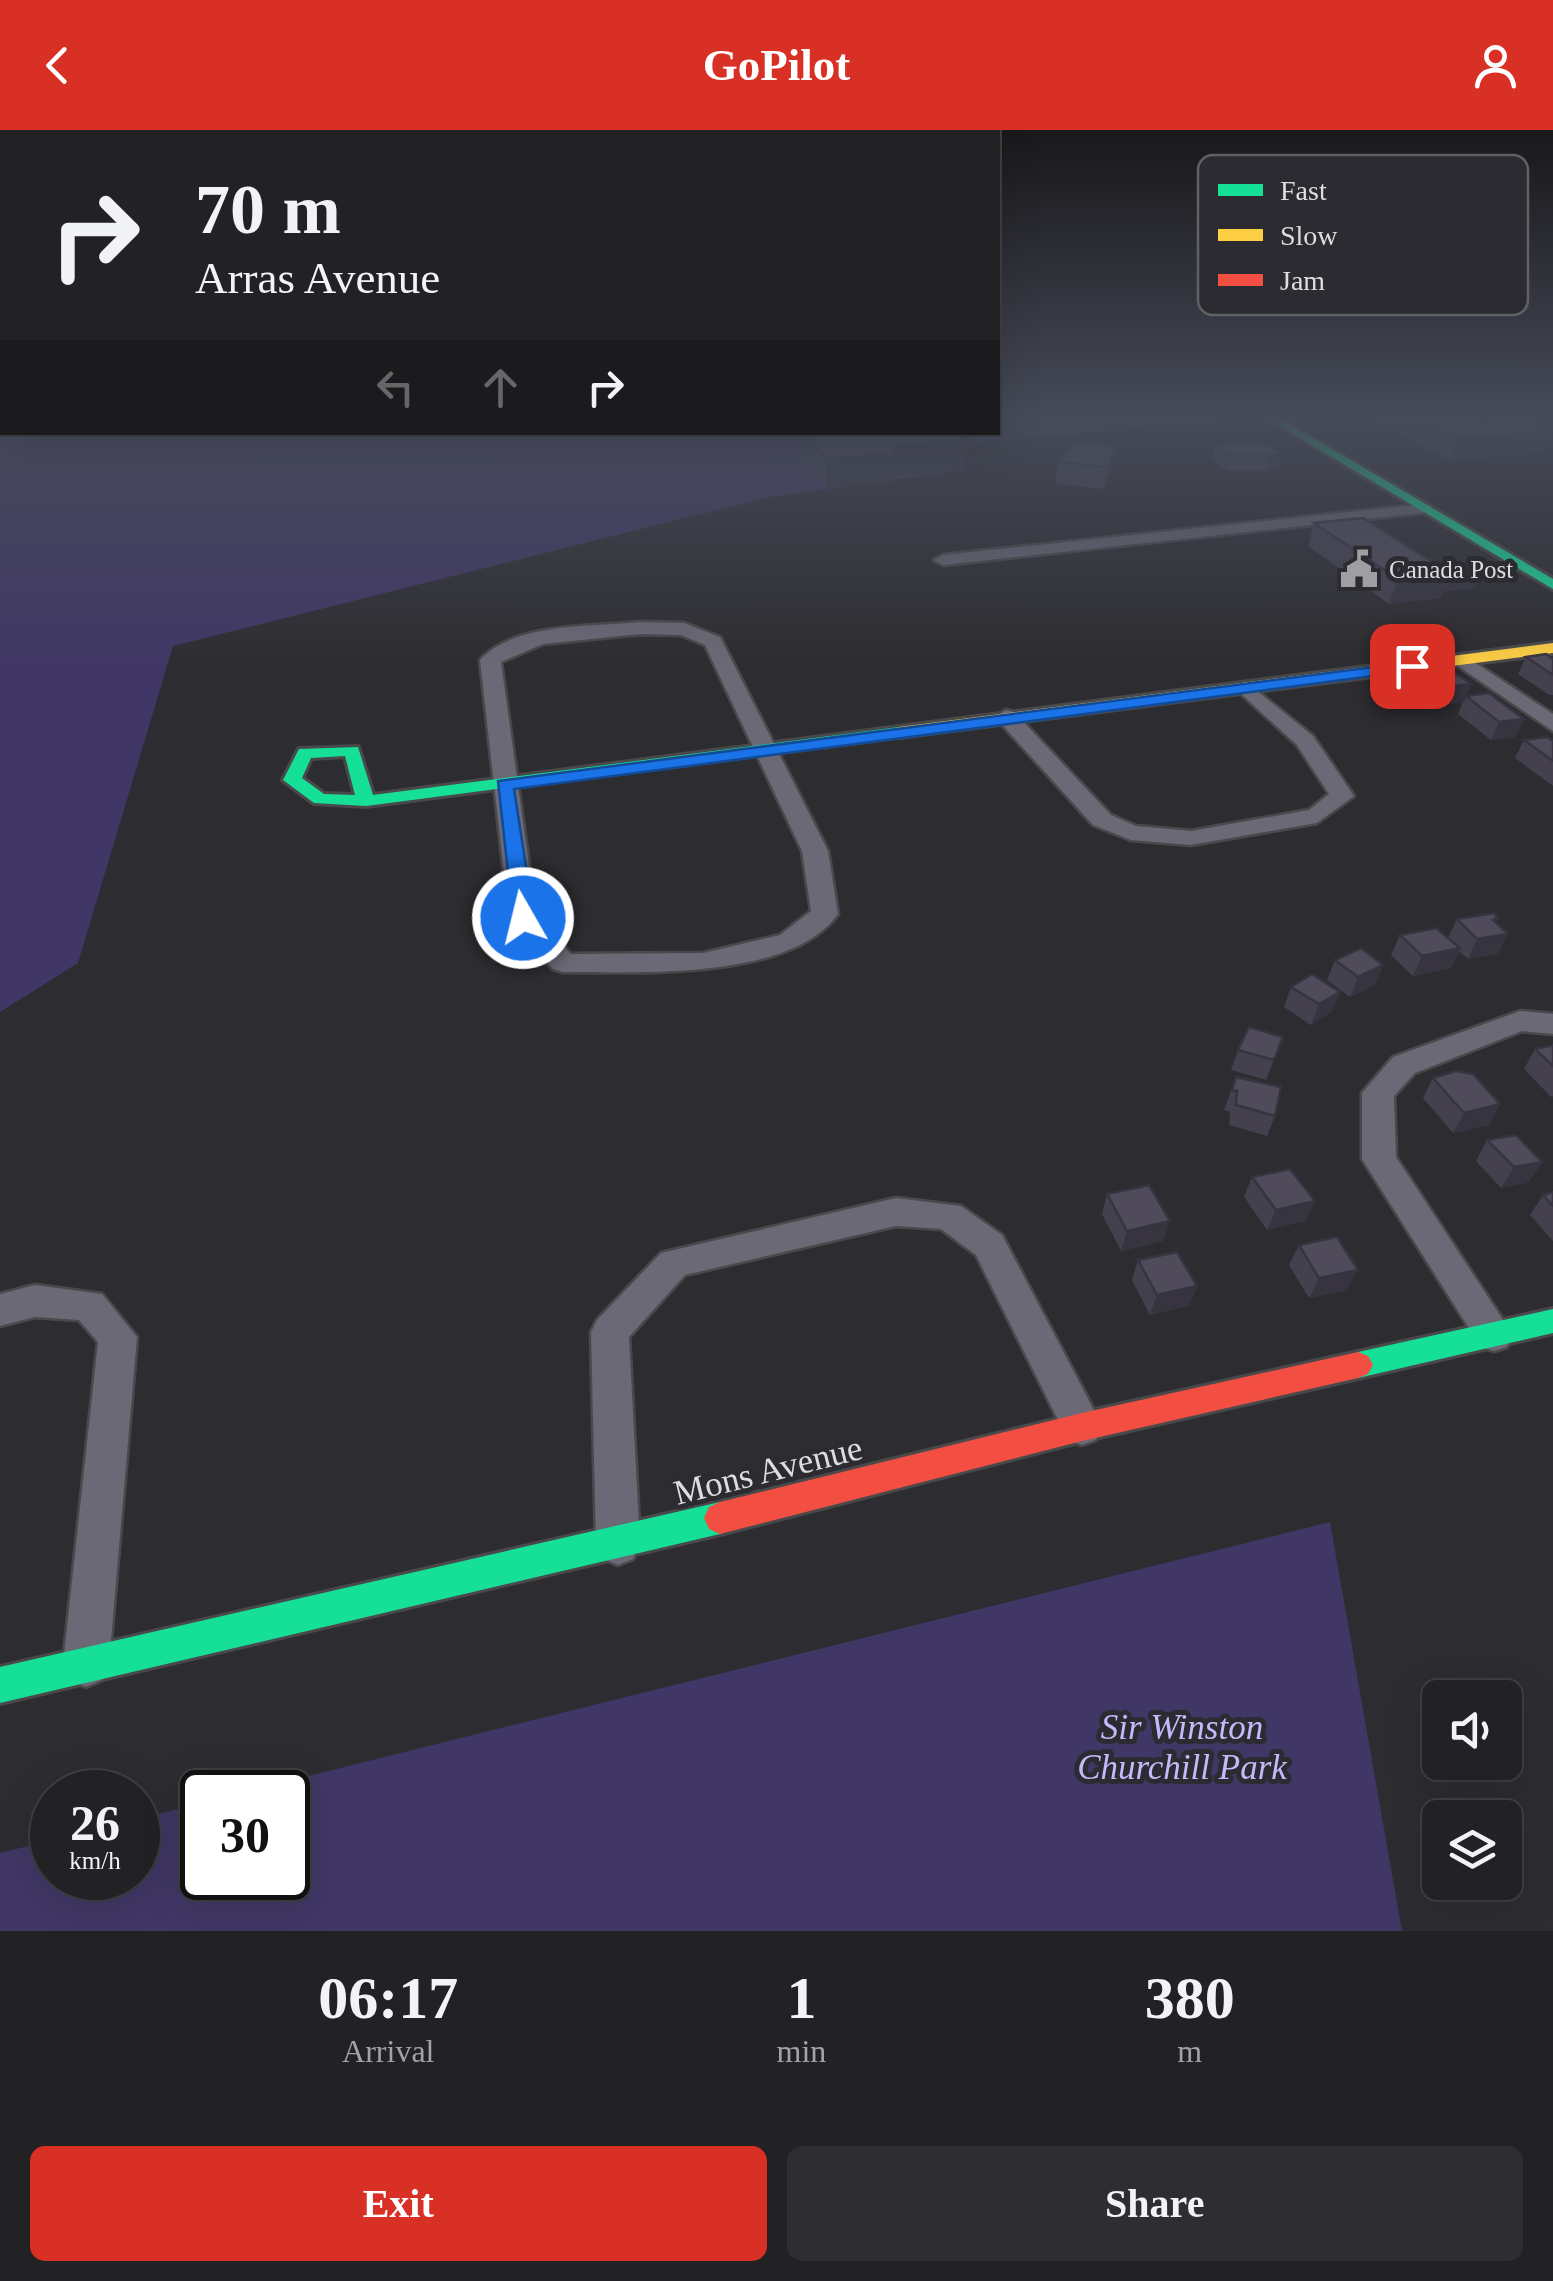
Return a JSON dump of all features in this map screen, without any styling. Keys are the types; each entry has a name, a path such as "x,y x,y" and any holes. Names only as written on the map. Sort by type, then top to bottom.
{"street":[{"path":"1410,500 1553,585"},
{"path":"943,560 1425,509"},
{"path":"640,628 684,629 713,641 768,750 815,852 825,914 789,941 704,962 562,964 523,918 504,785 490,660 505,649 543,639 640,628"},
{"path":"366,801 1553,648"},
{"path":"1462,660 1553,724"},
{"path":"1006,717 1102,820 1131,833 1191,838 1318,816 1342,796 1305,741 1246,688"},
{"path":"1494,1335 1378,1160 1378,1093 1404,1065 1520,1022 1553,1024"},
{"path":"618,1544 610,1332 674,1263 896,1212 949,1216 990,1245 1082,1427"},
{"path":"0,1310 35,1300 89,1306 118,1337 86,1664"},
{"name":"Mons Avenue","path":"0,1685 618,1544 1082,1427 1553,1321"}],"green space":[{"path":"0,500 757,500 173,646 78,963 0,1012"},
{"name":"Sir Winston Churchill Park","path":"1330,1522 1402,1931 0,1931 0,1853 30,1846 30,1900 160,1900 160,1814 180,1808 180,1900 310,1900 310,1776"}],"building":[{"path":"1363,518 1450,573 1398,579 1314,523"},
{"path":"1464,571 1477,580 1446,583 1449,573"},
{"path":"1546,654 1553,659 1553,675 1526,657"},
{"path":"1454,672 1471,684 1449,687 1432,675"},
{"path":"1489,693 1524,719 1499,722 1466,696"},
{"path":"1547,737 1553,741 1553,761 1524,740"},
{"path":"1494,913 1498,918 1493,920 1508,934 1477,939 1457,919"},
{"path":"1436,928 1460,948 1422,956 1400,935"},
{"path":"1361,948 1383,965 1358,977 1335,960"},
{"path":"1312,974 1340,992 1319,1004 1291,987"},
{"path":"1249,1027 1283,1037 1274,1060 1238,1050"},
{"path":"1553,1045 1553,1066 1535,1049"},
{"path":"1456,1071 1473,1074 1500,1104 1464,1113 1433,1078"},
{"path":"1236,1077 1281,1087 1275,1116 1236,1105 1237,1091 1232,1090"},
{"path":"1516,1135 1542,1162 1514,1167 1487,1140"},
{"path":"1290,1169 1315,1201 1276,1210 1252,1177"},
{"path":"1149,1185 1170,1221 1127,1231 1107,1194"},
{"path":"1553,1192 1553,1206 1543,1195"},
{"path":"1337,1237 1358,1270 1319,1278 1299,1245"},
{"path":"1177,1252 1197,1286 1157,1295 1138,1260"}],"traffic: fast":[{"path":"1410,500 1553,585"},
{"path":"366,801 352,751 305,753 292,780 320,799 366,801 899,732"},
{"path":"1358,1365 1553,1321"},
{"path":"0,1685 720,1518"}],"traffic: slow":[{"path":"899,732 1553,648"}],"traffic: jam":[{"path":"720,1518 1082,1427 1358,1365"}],"place":[{"name":"Canada Post","path":"1359,569"}],"route":[{"path":"523,918 504,785 1412,666"}]}
